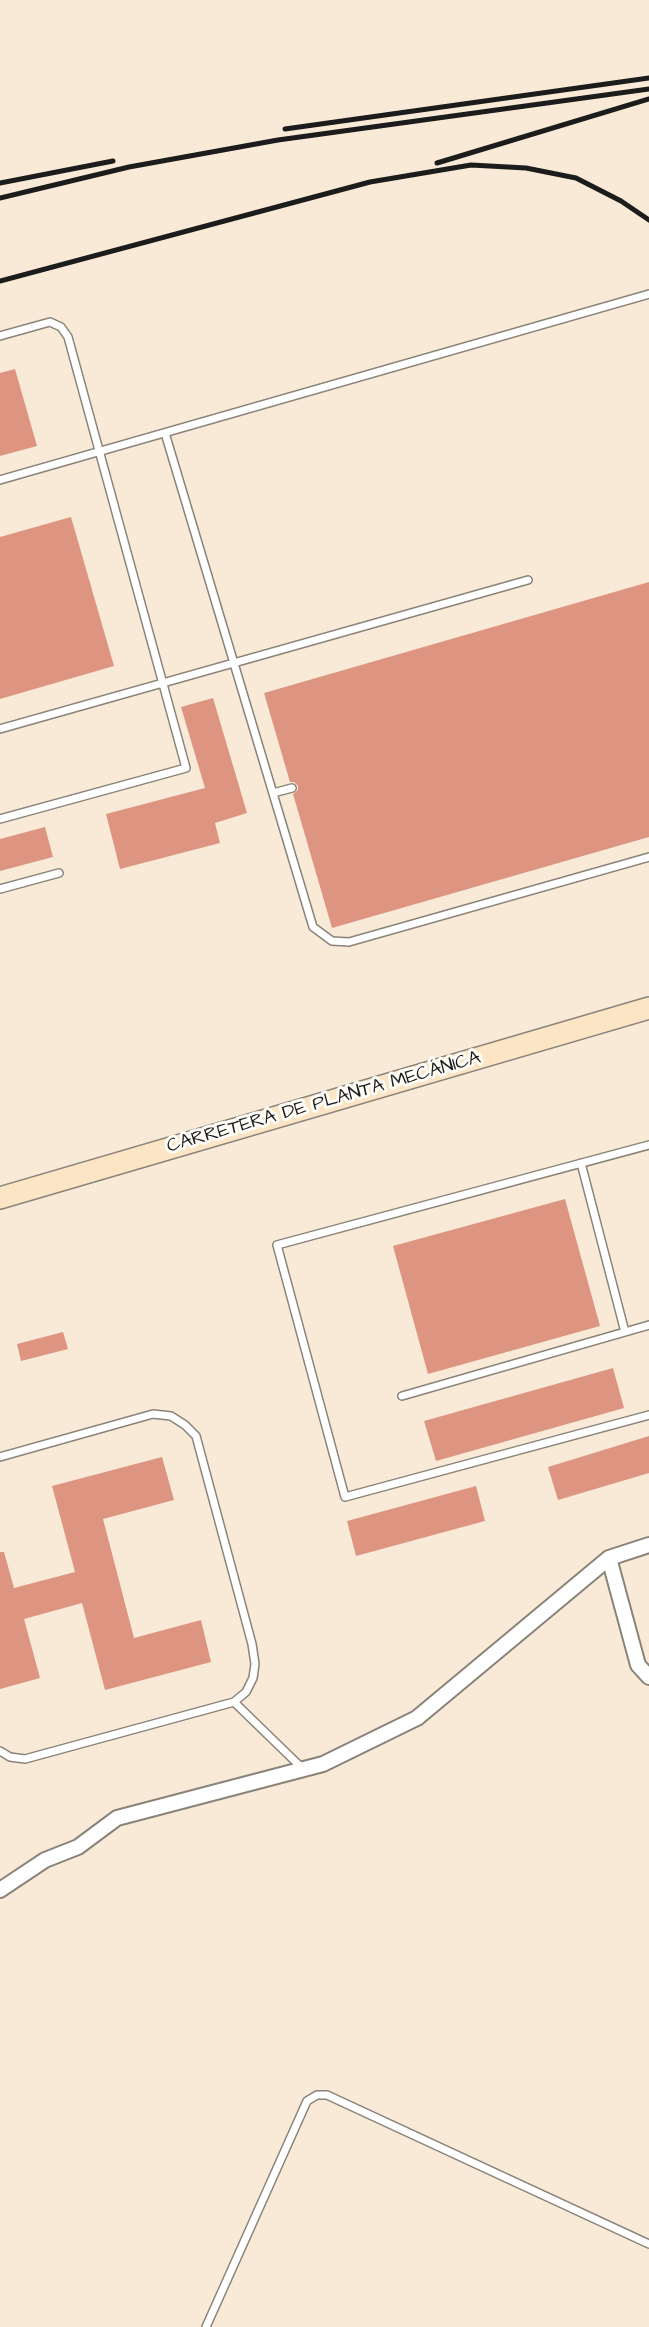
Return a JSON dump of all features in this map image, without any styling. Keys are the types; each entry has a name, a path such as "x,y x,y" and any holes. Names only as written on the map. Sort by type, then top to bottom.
{"street":[{"name":"CARRETERA DE PLANTA MECÁNICA","path":"0,1198 649,1008"},
{"path":"0,1891 46,1860 78,1847 117,1818 323,1765 417,1718 609,1558 649,1545"},
{"path":"609,1558 638,1665 649,1677"}],"lane":[{"path":"0,480 649,294"},
{"path":"0,336 50,322 61,327 68,337 186,768 0,819"},
{"path":"165,433 313,927 332,941 349,942 649,858"},
{"path":"0,729 527,580"},
{"path":"273,793 292,788"},
{"path":"0,889 59,873"},
{"path":"649,1145 277,1245 345,1497 649,1415"},
{"path":"581,1164 625,1332"},
{"path":"402,1396 649,1325"},
{"path":"0,1457 153,1414 171,1416 185,1424 196,1436 252,1644 255,1664 253,1678 246,1692 234,1702 25,1759 10,1757 0,1751"},
{"path":"234,1702 304,1769"},
{"path":"206,2327 307,2101 317,2095 327,2095 649,2244"}],"building":[{"path":"15,369 37,446 0,456 0,373"},
{"path":"71,517 114,666 0,699 0,537"},
{"path":"649,582 649,837 332,928 293,794 298,790 298,786 290,782 264,693"},
{"path":"213,698 247,813 215,823 220,843 120,869 106,814 205,788 181,707"},
{"path":"45,827 53,857 0,871 0,839"},
{"path":"565,1199 600,1326 428,1374 393,1246"},
{"path":"63,1332 68,1349 21,1361 17,1344"},
{"path":"613,1368 624,1408 436,1461 424,1421"},
{"path":"649,1436 649,1473 558,1500 548,1467"},
{"path":"162,1457 174,1500 103,1519 134,1638 201,1620 211,1662 105,1690 82,1603 24,1619 40,1678 0,1689 0,1552 4,1552 14,1588 75,1572 52,1486"},
{"path":"476,1486 485,1521 356,1556 347,1521"}],"railway":[{"path":"285,129 649,78"},
{"path":"0,198 129,167 278,140 649,89"},
{"path":"437,163 649,99"},
{"path":"0,183 113,161"},
{"path":"0,281 370,182 471,165 526,168 576,178 621,201 649,220"}]}
